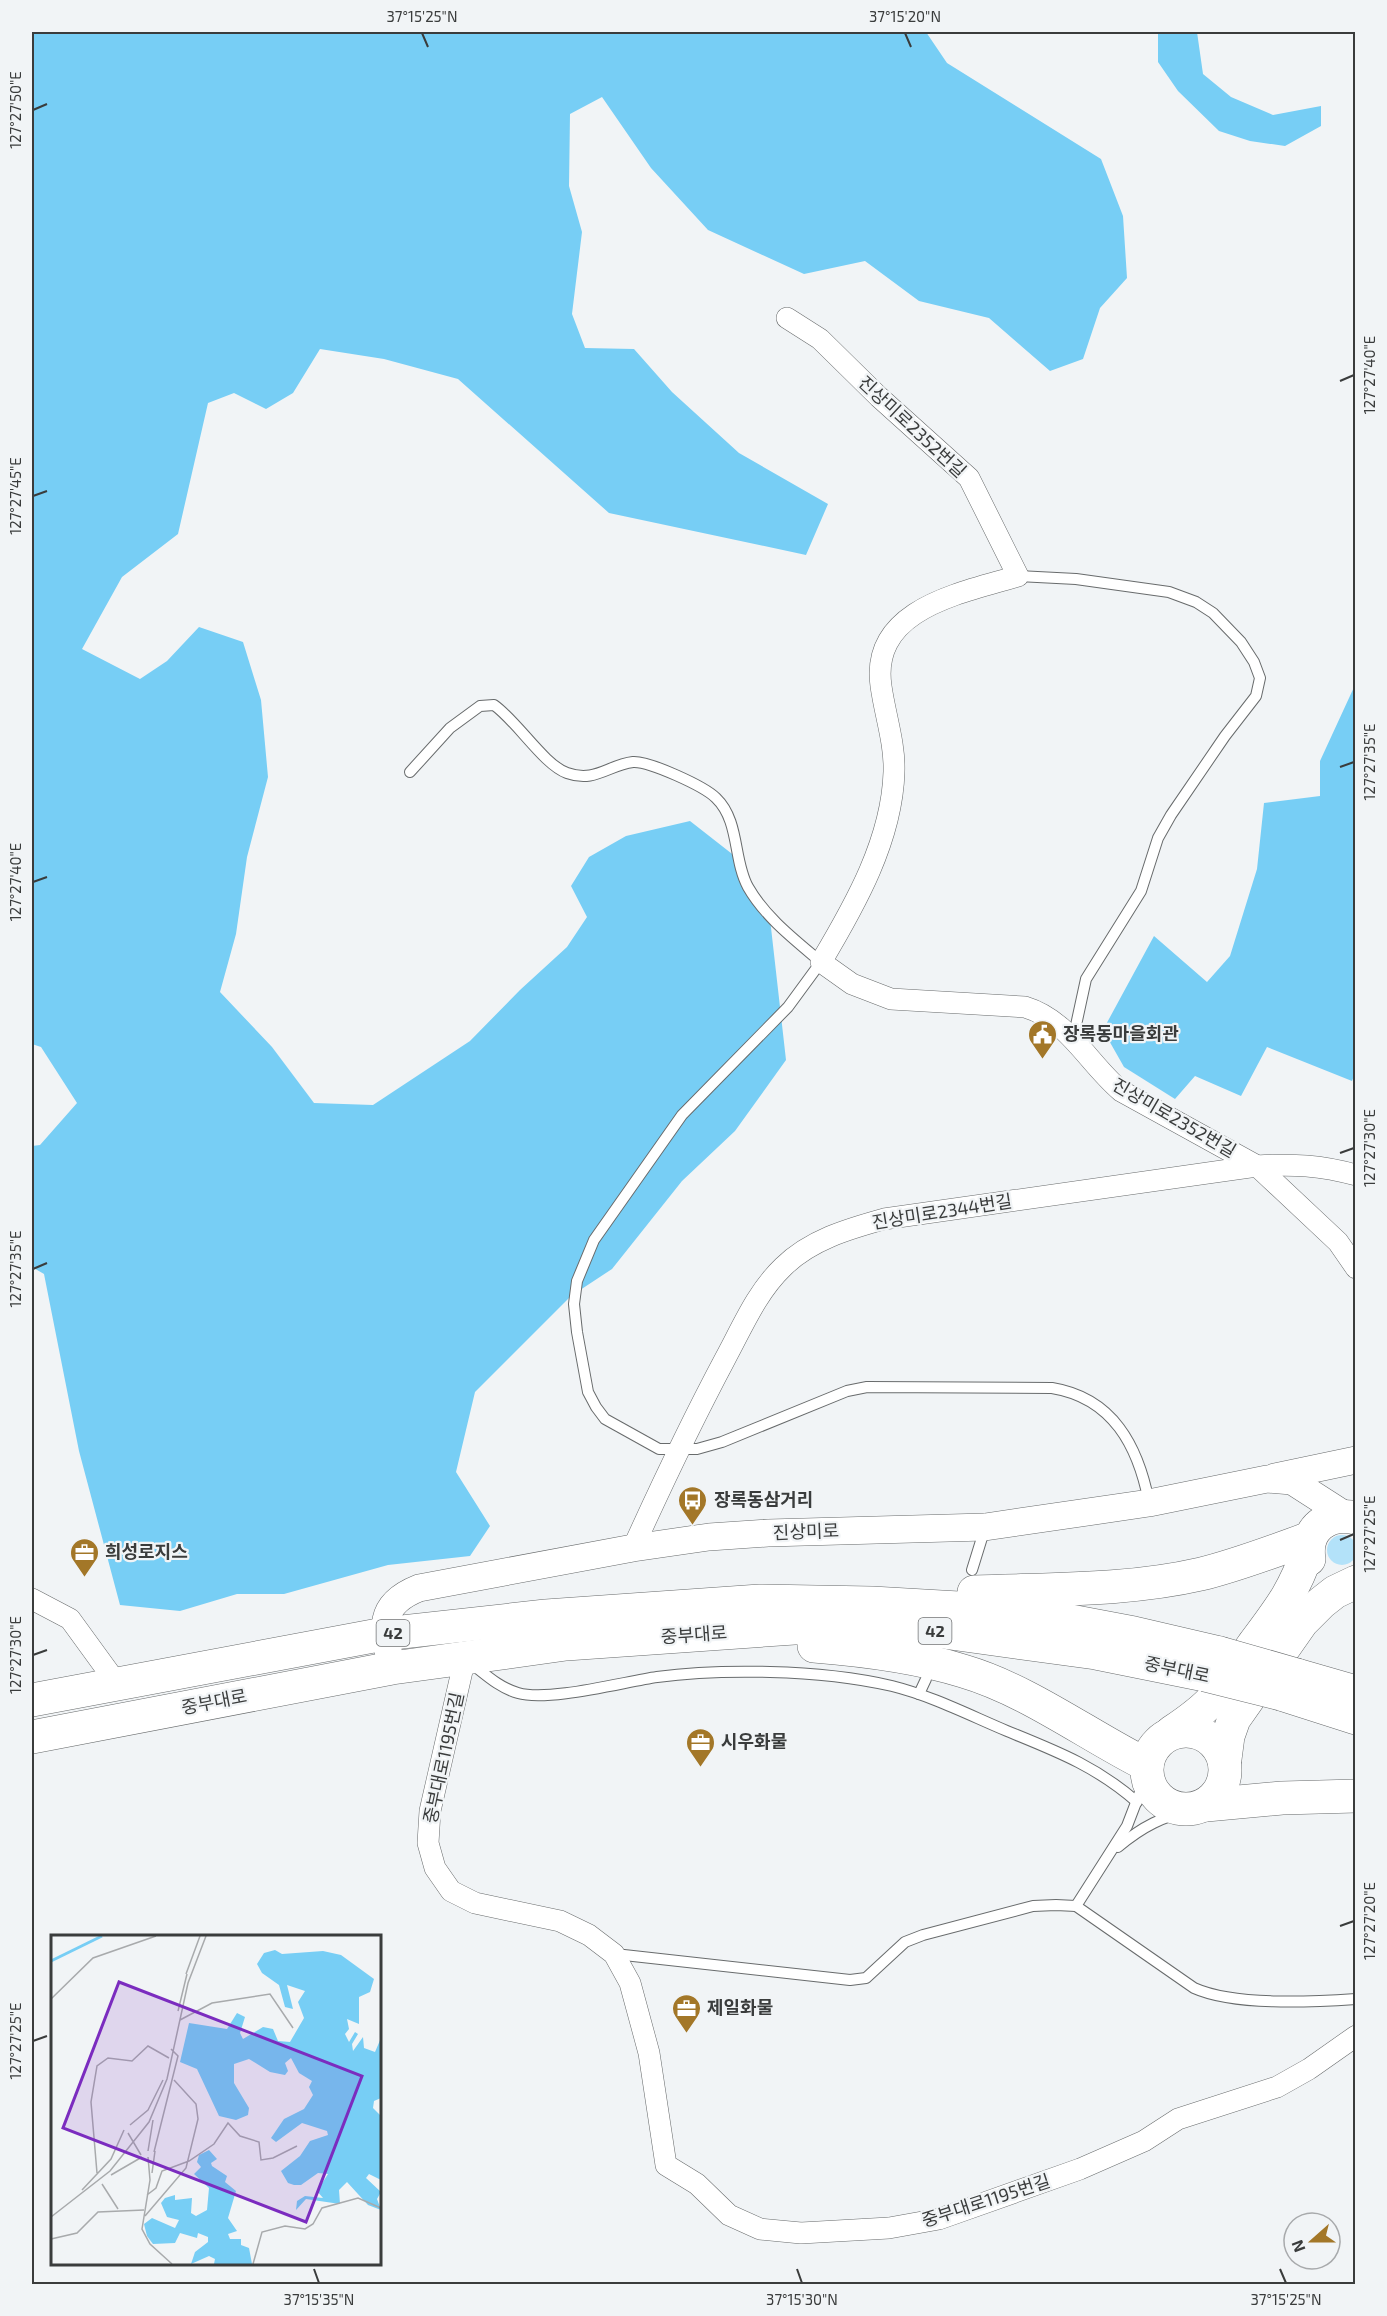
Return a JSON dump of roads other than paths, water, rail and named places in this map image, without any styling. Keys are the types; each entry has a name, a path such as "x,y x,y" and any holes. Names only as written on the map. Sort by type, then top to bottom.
{"main road":[{"path":"1144,1780 1152,1749 1161,1739 1197,1715 1215,1698 1287,1600 1299,1577 1311,1539 1324,1521 1334,1516 1350,1517"},
{"path":"1311,1539 1310,1562 1315,1572 1335,1584 1346,1585 1356,1582"},
{"path":"759,1600 1097,1588 1164,1581 1239,1563 1311,1539"},
{"path":"1200,1807 1216,1796 1223,1785 1228,1736 1234,1719 1302,1622 1335,1592 1356,1582"},
{"name":"중부대로","path":"32,1700 384,1634 546,1616 759,1600 976,1609 1076,1622 1134,1633 1212,1664"},
{"name":"중부대로","path":"32,1737 392,1668 566,1644 794,1628 936,1631 1096,1653 1212,1664"},
{"path":"662,1637 845,1649 887,1654 964,1671 1010,1690 1144,1780 1157,1798 1168,1806 1180,1809 1282,1798 1356,1797"},
{"name":"42","path":"1212,1664 1289,1685 1356,1692"},
{"name":"42","path":"1289,1685 1356,1718"},
{"path":"1172,1732 1185,1730 1198,1732 1210,1738 1219,1747 1225,1759"}],"street":[{"name":"진상미로2352번길","path":"787,318 820,339 879,397 969,478 1018,576"},
{"path":"821,962 846,921 879,846 888,819 894,771 880,666 884,648 891,634 906,619 928,606 954,595 1018,576"},
{"name":"진상미로2352번길","path":"821,962 852,984 891,999 1025,1007 1042,1012 1060,1024 1104,1077 1121,1091 1257,1166 1338,1242 1356,1268"},
{"name":"진상미로2344번길","path":"633,1548 677,1450 761,1292 783,1267 814,1244 849,1228 884,1219 1257,1166 1294,1164 1325,1167 1356,1174"},
{"name":"진상미로","path":"392,1668 384,1634 387,1612 405,1594 419,1588 709,1536 985,1527 1149,1503 1280,1480 1356,1460"},
{"path":"1280,1480 1350,1517"},
{"path":"1280,1480 1310,1500 1314,1512 1311,1539"},
{"path":"32,1599 70,1619 118,1685"},
{"name":"중부대로1195번길","path":"465,1658 429,1811 428,1843 435,1868 451,1891 475,1903 560,1921 589,1935 614,1954 630,1983 649,2053 666,2165 697,2184 729,2215 760,2229 801,2233 889,2228 939,2220 1080,2169 1144,2141 1178,2119 1277,2087 1309,2069 1356,2036"}],"lane":[{"path":"1018,576 1076,579 1169,592 1196,602 1213,613 1241,642 1254,662 1260,678 1256,696 1225,736 1158,838 1141,891 1086,979 1073,1039"},
{"path":"410,772 450,728 480,706 494,705 507,714 546,757 564,772 578,777 594,776 633,762 648,764 702,788 716,798 728,816 747,885 755,898 780,927 821,962 788,1007 682,1115 594,1240 577,1281 574,1304 588,1392 605,1419 659,1449 697,1449 722,1442 847,1391 867,1387 1052,1388 1073,1391 1091,1400 1108,1414 1134,1452 1144,1474 1149,1503"},
{"path":"972,1570 985,1527"},
{"path":"465,1658 499,1685 519,1694 540,1696 659,1677 721,1672 836,1676 892,1686 919,1694 1090,1767 1114,1782 1144,1780 1127,1826 1076,1906"},
{"path":"919,1694 926,1679"},
{"path":"1109,1855 1151,1822 1200,1807"},
{"path":"614,1954 850,1980 866,1978 905,1942 923,1935 1033,1906 1076,1906 1194,1988 1210,1995 1233,1999 1323,2001 1356,1999"}],"place":[{"name":"장록동마을회관","path":"1042,1060"},
{"name":"장록동삼거리","path":"693,1526"},
{"name":"희성로지스","path":"84,1578"},
{"name":"시우화물","path":"700,1768"},
{"name":"제일화물","path":"686,2034"}]}
